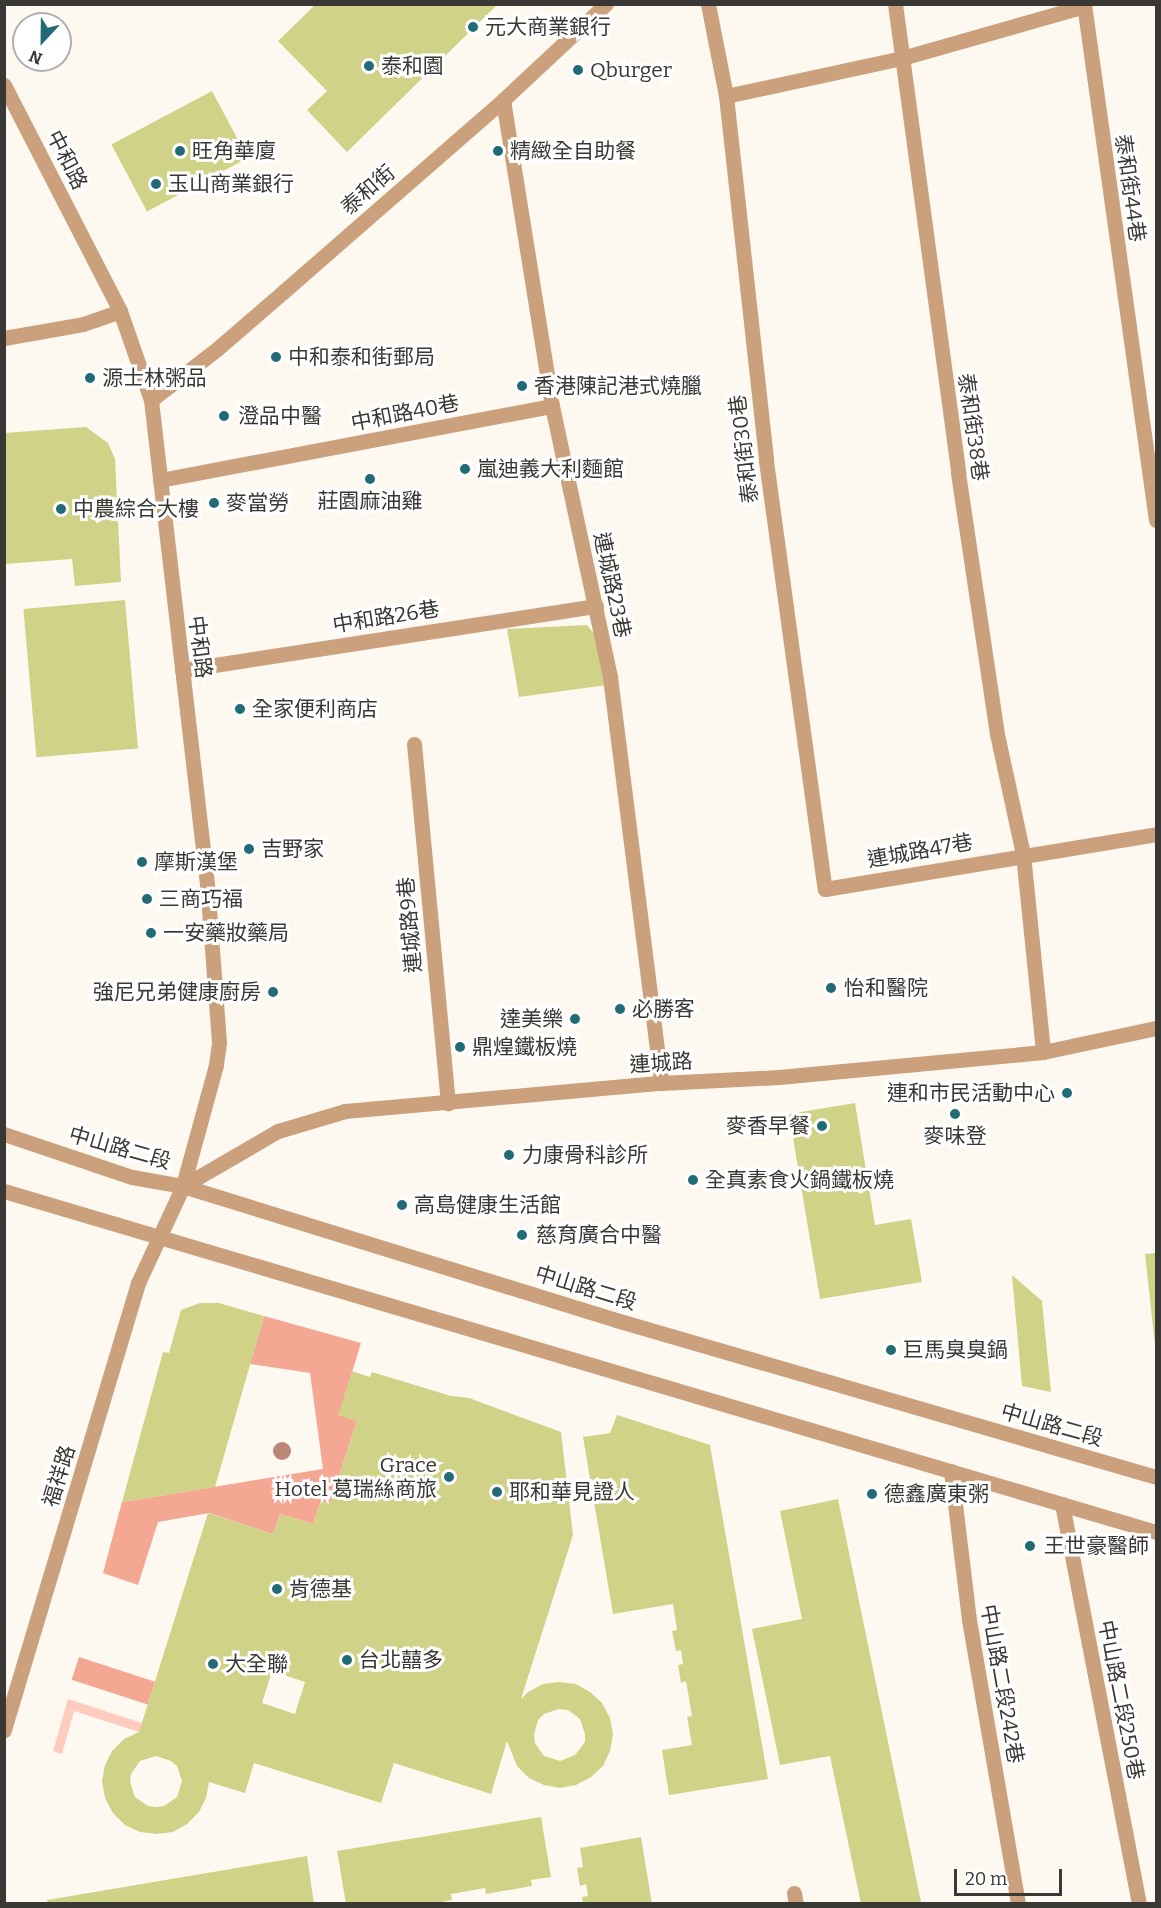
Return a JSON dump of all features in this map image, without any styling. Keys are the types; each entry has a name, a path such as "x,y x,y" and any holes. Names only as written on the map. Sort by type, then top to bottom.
{"street":[{"name":"泰和街","path":"151,400 217,349 504,100 606,4"},
{"name":"泰和街30巷","path":"708,4 726,96 765,461 825,889"},
{"name":"泰和街38巷","path":"895,4 955,453 997,734 1023,854"},
{"path":"726,96 902,58 1084,5"},
{"name":"泰和街44巷","path":"1084,5 1156,520"},
{"name":"中和路","path":"4,85 120,311 151,400 208,896 219,1043 216,1065 183,1186 159,1236"},
{"name":"連城路23巷","path":"504,100 552,406 610,677 661,1083"},
{"path":"4,338 84,324 120,311"},
{"name":"中和路40巷","path":"160,480 552,406"},
{"name":"中和路26巷","path":"182,670 596,606"},
{"name":"連城路9巷","path":"414,744 448,1103"},
{"name":"連城路47巷","path":"825,889 1023,854 1156,834"},
{"path":"1023,854 1043,1052"},
{"name":"連城路","path":"183,1186 278,1131 345,1110 661,1083 779,1077 1043,1052 1156,1028"},
{"name":"中山路二段","path":"4,1134 132,1177 183,1186 628,1324 1156,1477"},
{"path":"4,1191 1156,1532"},
{"name":"福祥路","path":"4,1730 138,1284 159,1236"},
{"name":"中山路二段242巷","path":"951,1471 969,1620 1018,1904"},
{"name":"中山路二段250巷","path":"1062,1504 1139,1904"}],"shaded area":[{"path":"264,1316 361,1343 339,1415 357,1421 330,1504 321,1501 313,1524 280,1514 273,1534 209,1513 158,1522 138,1585 103,1573 122,1502 323,1469 310,1373 250,1364"},
{"path":"79,1657 155,1682 148,1705 72,1680"},
{"path":"68,1699 142,1723 139,1732 74,1711 62,1754 53,1751"}],"building":[{"name":"泰和園","path":"316,4 498,4 347,152 307,110 327,91 278,41"},
{"name":"旺角華廈","path":"212,91 248,158 147,212 111,145"},
{"name":"中農綜合大樓","path":"86,427 108,443 115,459 121,582 75,586 72,559 4,564 4,433"},
{"path":"125,600 138,748 36,757 23,609"},
{"path":"587,625 599,640 607,685 519,697 507,629"},
{"path":"855,1103 875,1225 911,1219 922,1282 820,1299 789,1114"},
{"path":"1156,1253 1156,1345 1155,1345 1145,1254"},
{"path":"1012,1275 1042,1301 1051,1392 1022,1386"},
{"path":"200,1303 219,1303 264,1316 215,1487 122,1502 163,1352 169,1353 181,1310"},
{"name":"台北囍多","path":"352,1371 370,1377 372,1372 451,1396 469,1398 561,1432 573,1535 521,1699 528,1692 543,1684 559,1682 576,1684 590,1692 602,1703 610,1718 613,1734 610,1751 603,1766 591,1777 576,1785 560,1788 544,1785 529,1778 517,1766 507,1741 491,1794 394,1763 381,1803 254,1763 245,1793 209,1782 206,1798 199,1812 187,1824 173,1832 156,1834 140,1832 125,1825 113,1813 105,1798 102,1781 105,1765 112,1751 124,1739 139,1732 208,1513 273,1534 280,1514 313,1524 321,1501 330,1504 357,1421 338,1415","holes":["272,1671 305,1682 295,1714 262,1703","559,1709 568,1710 580,1719 585,1742 575,1755 560,1761 544,1756 535,1743 534,1735 538,1720 544,1714","156,1756 171,1761 177,1766 182,1781 177,1797 164,1806 156,1807 148,1806 135,1797 130,1782 131,1774 140,1761"]},
{"path":"617,1415 710,1445 768,1779 669,1795 662,1750 692,1745 687,1717 692,1716 686,1681 681,1683 678,1665 683,1664 681,1650 676,1651 672,1631 677,1630 673,1604 613,1614 583,1437 610,1433"},
{"path":"838,1499 921,1902 914,1904 861,1904 830,1756 780,1765 752,1629 802,1619 780,1511"},
{"path":"541,1817 551,1877 531,1880 532,1886 486,1894 485,1888 451,1894 452,1900 431,1904 346,1904 337,1851"},
{"path":"641,1837 652,1904 583,1904 582,1897 588,1896 586,1884 580,1886 577,1868 583,1867 580,1848"},
{"path":"307,1856 314,1904 48,1904 47,1900"}],"place":[{"name":"元大商業銀行","path":"473,27"},
{"name":"泰和園","path":"369,66"},
{"name":"Qburger","path":"578,70"},
{"name":"旺角華廈","path":"180,151"},
{"name":"精緻全自助餐","path":"498,151"},
{"name":"玉山商業銀行","path":"156,184"},
{"name":"中和泰和街郵局","path":"276,357"},
{"name":"源士林粥品","path":"90,378"},
{"name":"香港陳記港式燒臘","path":"522,386"},
{"name":"澄品中醫","path":"224,416"},
{"name":"嵐迪義大利麵館","path":"465,469"},
{"name":"莊園麻油雞","path":"370,479"},
{"name":"麥當勞","path":"214,503"},
{"name":"中農綜合大樓","path":"61,509"},
{"name":"全家便利商店","path":"240,709"},
{"name":"吉野家","path":"249,849"},
{"name":"摩斯漢堡","path":"142,862"},
{"name":"三商巧福","path":"147,899"},
{"name":"一安藥妝藥局","path":"151,933"},
{"name":"怡和醫院","path":"831,988"},
{"name":"強尼兄弟健康廚房","path":"273,992"},
{"name":"必勝客","path":"620,1009"},
{"name":"達美樂","path":"575,1019"},
{"name":"鼎煌鐵板燒","path":"460,1047"},
{"name":"連和市民活動中心","path":"1067,1093"},
{"name":"麥味登","path":"955,1114"},
{"name":"麥香早餐","path":"822,1126"},
{"name":"力康骨科診所","path":"509,1155"},
{"name":"全真素食火鍋鐵板燒","path":"693,1180"},
{"name":"高島健康生活館","path":"402,1205"},
{"name":"慈育廣合中醫","path":"522,1235"},
{"name":"巨馬臭臭鍋","path":"891,1350"},
{"name":"Grace Hotel 葛瑞絲商旅","path":"449,1477"},
{"name":"耶和華見證人","path":"497,1492"},
{"name":"德鑫廣東粥","path":"872,1494"},
{"name":"王世豪醫師","path":"1030,1546"},
{"name":"肯德基","path":"277,1589"},
{"name":"台北囍多","path":"347,1660"},
{"name":"大全聯","path":"213,1664"}]}
